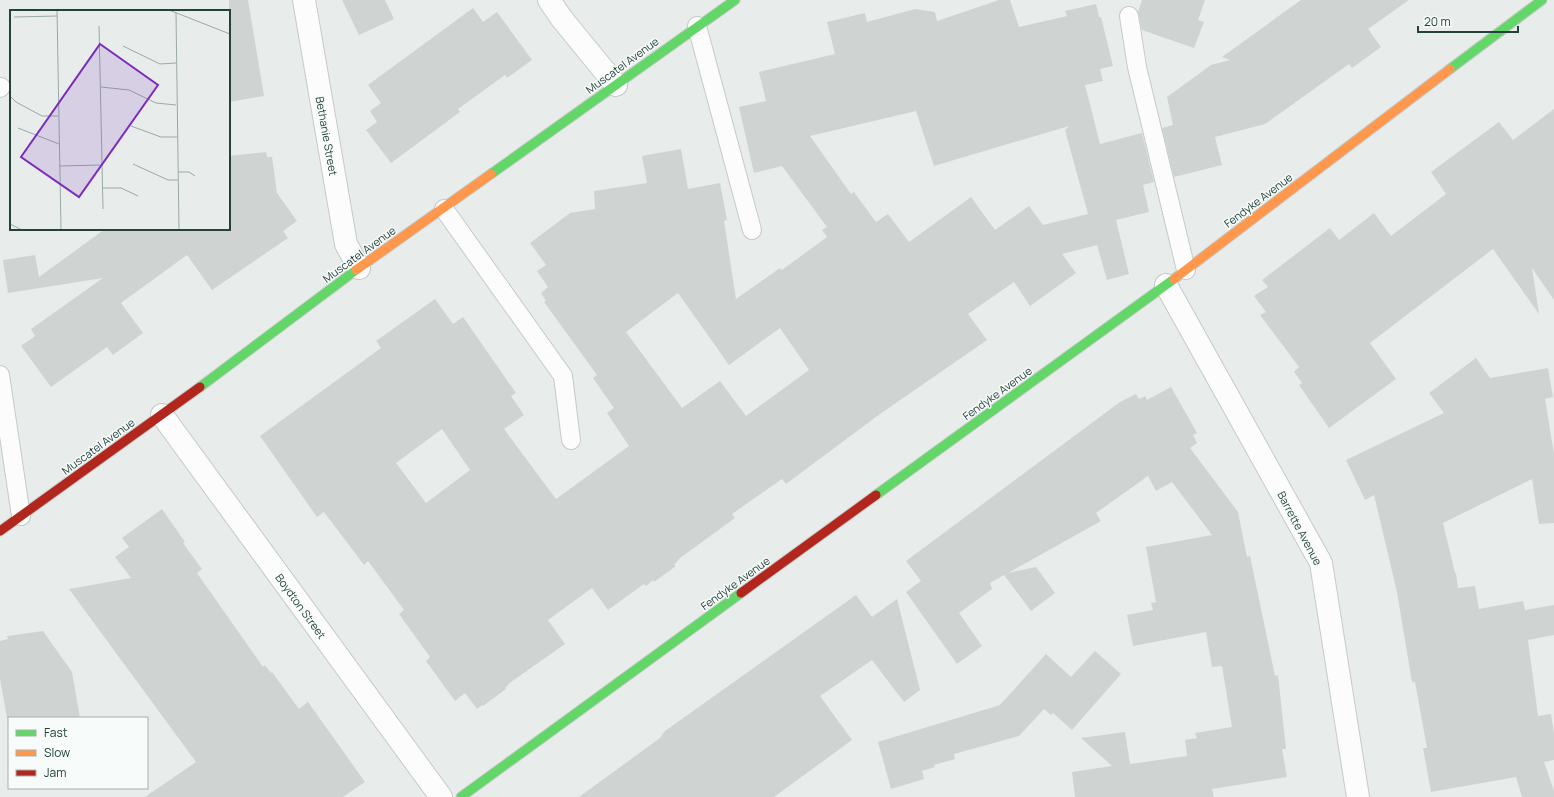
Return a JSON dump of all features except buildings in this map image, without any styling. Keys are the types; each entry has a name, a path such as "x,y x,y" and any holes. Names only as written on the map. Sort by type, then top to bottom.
{"street":[{"name":"Bethanie Street","path":"304,0 346,244 359,268"},
{"path":"549,0 616,85"},
{"name":"Muscatel Avenue","path":"0,530 162,415 359,268 444,209 735,0"},
{"name":"Fendyke Avenue","path":"460,797 1186,270 1542,0"},
{"name":"Barrette Avenue","path":"1166,284 1321,564 1358,797"},
{"name":"Boydton Street","path":"162,415 441,797"}],"lane":[{"path":"1129,16 1137,67 1186,270"},
{"path":"697,26 752,230"},
{"path":"444,209 563,376 571,440"},
{"path":"0,374 21,516"}],"traffic: fast":[{"path":"491,174 735,0"},
{"path":"1450,69 1542,0"},
{"path":"200,387 356,270"},
{"path":"876,495 1174,279"},
{"path":"461,797 741,593"}],"traffic: slow":[{"path":"1174,279 1450,69"},
{"path":"356,270 491,174"}],"traffic: jam":[{"path":"0,531 200,387"},
{"path":"741,593 876,495"}]}
